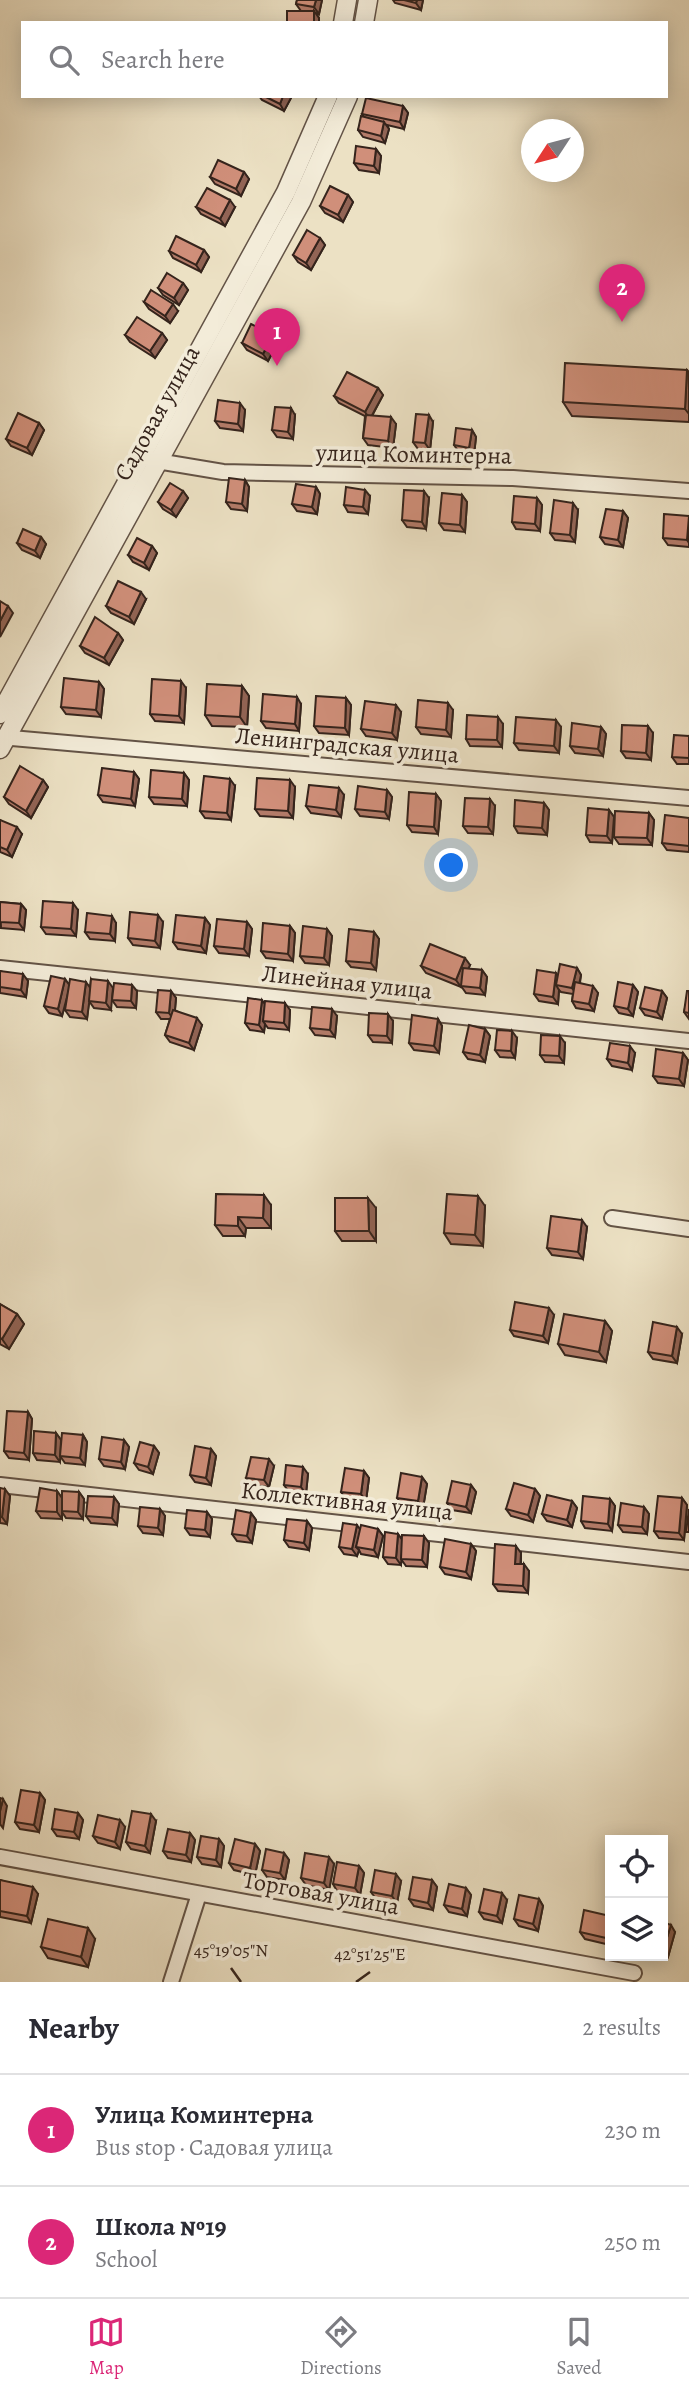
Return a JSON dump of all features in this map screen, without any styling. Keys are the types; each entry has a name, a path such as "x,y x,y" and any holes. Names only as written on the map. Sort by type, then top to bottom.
{"street":[{"path":"343,21 347,0"},
{"path":"364,21 368,0"},
{"name":"Садовая улица","path":"0,714 286,192 327,98"},
{"name":"Садовая улица","path":"3,741 301,202 347,98"},
{"name":"улица Коминтерна","path":"139,460 223,472 513,478 689,491"},
{"name":"Ленинградская улица","path":"3,741 689,798"},
{"name":"Линейная улица","path":"0,968 689,1041"},
{"path":"612,1218 689,1229"},
{"name":"Коллективная улица","path":"0,1485 689,1562"},
{"name":"Торговая улица","path":"0,1857 634,1973"},
{"path":"171,1982 199,1894"}],"building":[{"path":"297,0 316,0 314,7 296,4"},
{"path":"287,11 314,11 314,21 287,21"},
{"path":"268,98 282,98 280,104"},
{"path":"366,98 403,106 400,122 362,114"},
{"path":"361,116 384,122 381,136 358,130"},
{"path":"356,146 376,149 374,166 354,163"},
{"path":"218,160 244,172 236,189 210,177"},
{"path":"330,186 348,195 338,215 320,206"},
{"path":"207,188 230,200 220,219 196,207"},
{"path":"307,230 320,238 306,263 293,255"},
{"path":"176,236 204,250 196,265 169,251"},
{"path":"167,273 183,283 174,298 158,288"},
{"path":"151,290 173,304 165,316 144,302"},
{"path":"137,317 162,333 150,351 125,335"},
{"path":"251,324 273,335 263,354 242,343"},
{"path":"565,363 687,370 685,409 563,402"},
{"path":"347,372 378,388 365,412 334,396"},
{"path":"218,400 240,403 238,424 215,421"},
{"path":"275,407 291,408 288,432 272,430"},
{"path":"18,413 39,423 27,448 6,439"},
{"path":"416,414 429,415 425,443 413,442"},
{"path":"366,415 391,417 388,441 363,438"},
{"path":"456,428 472,430 469,448 454,445"},
{"path":"229,478 245,480 242,504 226,502"},
{"path":"170,483 183,491 171,510 158,502"},
{"path":"296,484 316,487 312,507 292,504"},
{"path":"346,487 365,490 363,507 344,505"},
{"path":"404,490 424,491 422,522 402,520"},
{"path":"442,493 462,495 460,525 439,523"},
{"path":"514,496 537,498 535,524 512,522"},
{"path":"554,500 573,503 570,535 550,533"},
{"path":"606,509 623,511 618,540 600,537"},
{"path":"664,514 689,516 687,540 663,538"},
{"path":"23,529 41,537 35,551 17,543"},
{"path":"137,538 152,546 144,563 128,555"},
{"path":"118,581 141,592 129,617 106,606"},
{"path":"0,601 8,606 0,621"},
{"path":"95,617 118,633 104,658 80,646"},
{"path":"64,678 99,682 96,710 61,707"},
{"path":"152,679 181,681 179,716 150,714"},
{"path":"207,684 242,686 240,717 205,715"},
{"path":"263,694 297,697 295,724 261,721"},
{"path":"316,696 346,698 345,728 314,726"},
{"path":"418,700 448,703 446,730 416,727"},
{"path":"365,701 396,705 392,733 361,729"},
{"path":"467,715 498,717 497,740 466,739"},
{"path":"516,717 556,720 554,746 514,743"},
{"path":"572,723 601,727 598,749 570,746"},
{"path":"622,725 648,726 646,753 621,751"},
{"path":"674,735 689,736 689,758 672,757"},
{"path":"20,766 43,780 26,811 4,797"},
{"path":"102,768 134,772 131,799 98,795"},
{"path":"151,770 184,773 182,799 149,797"},
{"path":"204,776 230,779 227,813 200,811"},
{"path":"257,778 290,780 288,811 255,809"},
{"path":"309,785 339,788 336,810 306,806"},
{"path":"358,786 387,790 385,812 355,809"},
{"path":"409,792 436,794 434,827 407,825"},
{"path":"465,798 490,799 488,827 463,826"},
{"path":"515,800 544,803 542,828 514,826"},
{"path":"588,808 609,810 607,836 586,835"},
{"path":"615,811 649,813 647,838 614,837"},
{"path":"665,815 689,818 689,846 662,843"},
{"path":"0,820 17,827 7,850 0,847"},
{"path":"43,901 73,903 71,929 41,927"},
{"path":"0,902 21,904 19,923 0,922"},
{"path":"130,912 158,915 155,941 128,938"},
{"path":"87,913 112,916 110,934 85,932"},
{"path":"176,915 205,918 201,946 173,942"},
{"path":"217,919 247,922 244,949 214,946"},
{"path":"263,923 290,926 288,954 261,951"},
{"path":"303,926 327,929 324,958 300,956"},
{"path":"349,929 374,932 371,963 346,961"},
{"path":"430,944 465,958 456,980 421,966"},
{"path":"560,964 577,968 572,988 556,985"},
{"path":"463,968 482,970 480,988 461,986"},
{"path":"537,970 556,973 553,997 534,994"},
{"path":"0,971 23,974 21,990 0,987"},
{"path":"51,976 65,979 58,1009 44,1006"},
{"path":"70,979 86,982 82,1012 65,1010"},
{"path":"91,979 108,981 106,1003 89,1001"},
{"path":"575,982 593,986 589,1004 572,1001"},
{"path":"618,982 633,985 628,1009 614,1006"},
{"path":"114,983 132,985 131,1001 112,1000"},
{"path":"645,987 662,991 657,1012 640,1008"},
{"path":"158,990 171,991 169,1013 156,1012"},
{"path":"689,991 689,1013 684,1012"},
{"path":"248,998 262,1000 259,1025 245,1023"},
{"path":"265,1001 285,1003 284,1023 263,1021"},
{"path":"312,1007 332,1009 330,1030 310,1028"},
{"path":"173,1010 197,1018 189,1043 165,1035"},
{"path":"369,1013 388,1014 387,1036 368,1035"},
{"path":"412,1015 438,1019 434,1046 409,1043"},
{"path":"469,1025 485,1029 480,1055 463,1052"},
{"path":"497,1030 512,1031 511,1051 495,1050"},
{"path":"541,1035 560,1036 559,1056 540,1055"},
{"path":"610,1043 630,1046 628,1063 607,1059"},
{"path":"656,1049 683,1053 679,1079 653,1076"},
{"path":"216,1194 264,1195 263,1218 238,1217 238,1226 215,1225"},
{"path":"447,1194 478,1196 475,1235 444,1233"},
{"path":"335,1198 368,1198 369,1231 335,1231"},
{"path":"551,1216 582,1220 578,1252 547,1248"},
{"path":"515,1302 549,1308 543,1336 510,1330"},
{"path":"0,1304 17,1314 2,1339 0,1338"},
{"path":"564,1314 605,1321 599,1352 558,1344"},
{"path":"653,1322 677,1327 672,1356 648,1352"},
{"path":"7,1411 28,1412 24,1453 4,1451"},
{"path":"34,1431 56,1433 55,1455 33,1453"},
{"path":"62,1433 83,1435 80,1458 60,1456"},
{"path":"102,1437 124,1440 121,1462 99,1459"},
{"path":"140,1442 154,1446 148,1467 134,1463"},
{"path":"195,1446 211,1449 206,1478 190,1475"},
{"path":"251,1457 269,1459 264,1480 246,1478"},
{"path":"286,1465 303,1467 301,1487 284,1485"},
{"path":"345,1468 364,1471 361,1494 341,1492"},
{"path":"401,1473 422,1477 418,1501 397,1498"},
{"path":"452,1481 471,1485 466,1507 447,1503"},
{"path":"514,1483 535,1489 528,1515 506,1509"},
{"path":"0,1488 5,1489 2,1517 0,1517"},
{"path":"40,1488 57,1491 57,1512 36,1511"},
{"path":"62,1491 79,1492 78,1512 62,1511"},
{"path":"547,1495 572,1501 567,1520 542,1514"},
{"path":"88,1496 114,1497 112,1518 86,1516"},
{"path":"583,1496 610,1499 608,1524 581,1521"},
{"path":"658,1496 682,1498 679,1533 654,1531"},
{"path":"621,1503 644,1507 642,1527 618,1525"},
{"path":"140,1507 160,1509 158,1528 138,1526"},
{"path":"689,1509 689,1532 686,1532"},
{"path":"187,1510 207,1512 205,1530 185,1528"},
{"path":"236,1510 251,1513 247,1536 232,1534"},
{"path":"287,1519 307,1521 304,1543 284,1540"},
{"path":"343,1523 357,1525 352,1549 339,1547"},
{"path":"361,1525 378,1529 374,1550 356,1547"},
{"path":"385,1532 398,1534 396,1558 383,1557"},
{"path":"402,1535 424,1536 422,1560 401,1559"},
{"path":"445,1539 471,1544 466,1572 440,1567"},
{"path":"495,1544 516,1546 515,1564 524,1564 523,1586 493,1584"},
{"path":"21,1790 40,1793 34,1825 15,1822"},
{"path":"55,1809 78,1813 74,1832 52,1829"},
{"path":"132,1811 151,1814 145,1846 126,1842"},
{"path":"98,1815 120,1820 115,1842 93,1836"},
{"path":"168,1829 190,1833 186,1855 163,1851"},
{"path":"201,1836 219,1839 216,1860 197,1857"},
{"path":"235,1839 255,1844 250,1868 229,1863"},
{"path":"266,1849 284,1853 280,1873 262,1870"},
{"path":"305,1853 329,1857 324,1883 301,1878"},
{"path":"337,1862 359,1866 355,1888 333,1884"},
{"path":"375,1870 396,1874 392,1896 371,1892"},
{"path":"413,1877 432,1880 428,1903 409,1899"},
{"path":"0,1880 33,1887 27,1916 0,1911"},
{"path":"449,1884 466,1888 462,1909 444,1905"},
{"path":"484,1889 502,1893 497,1916 479,1912"},
{"path":"519,1895 539,1899 533,1924 514,1919"},
{"path":"584,1910 605,1915 605,1938 580,1932"},
{"path":"48,1919 88,1928 81,1957 41,1947"}],"place":[{"name":"Школа №19","path":"622,322"},
{"name":"Улица Коминтерна","path":"277,366"}]}
